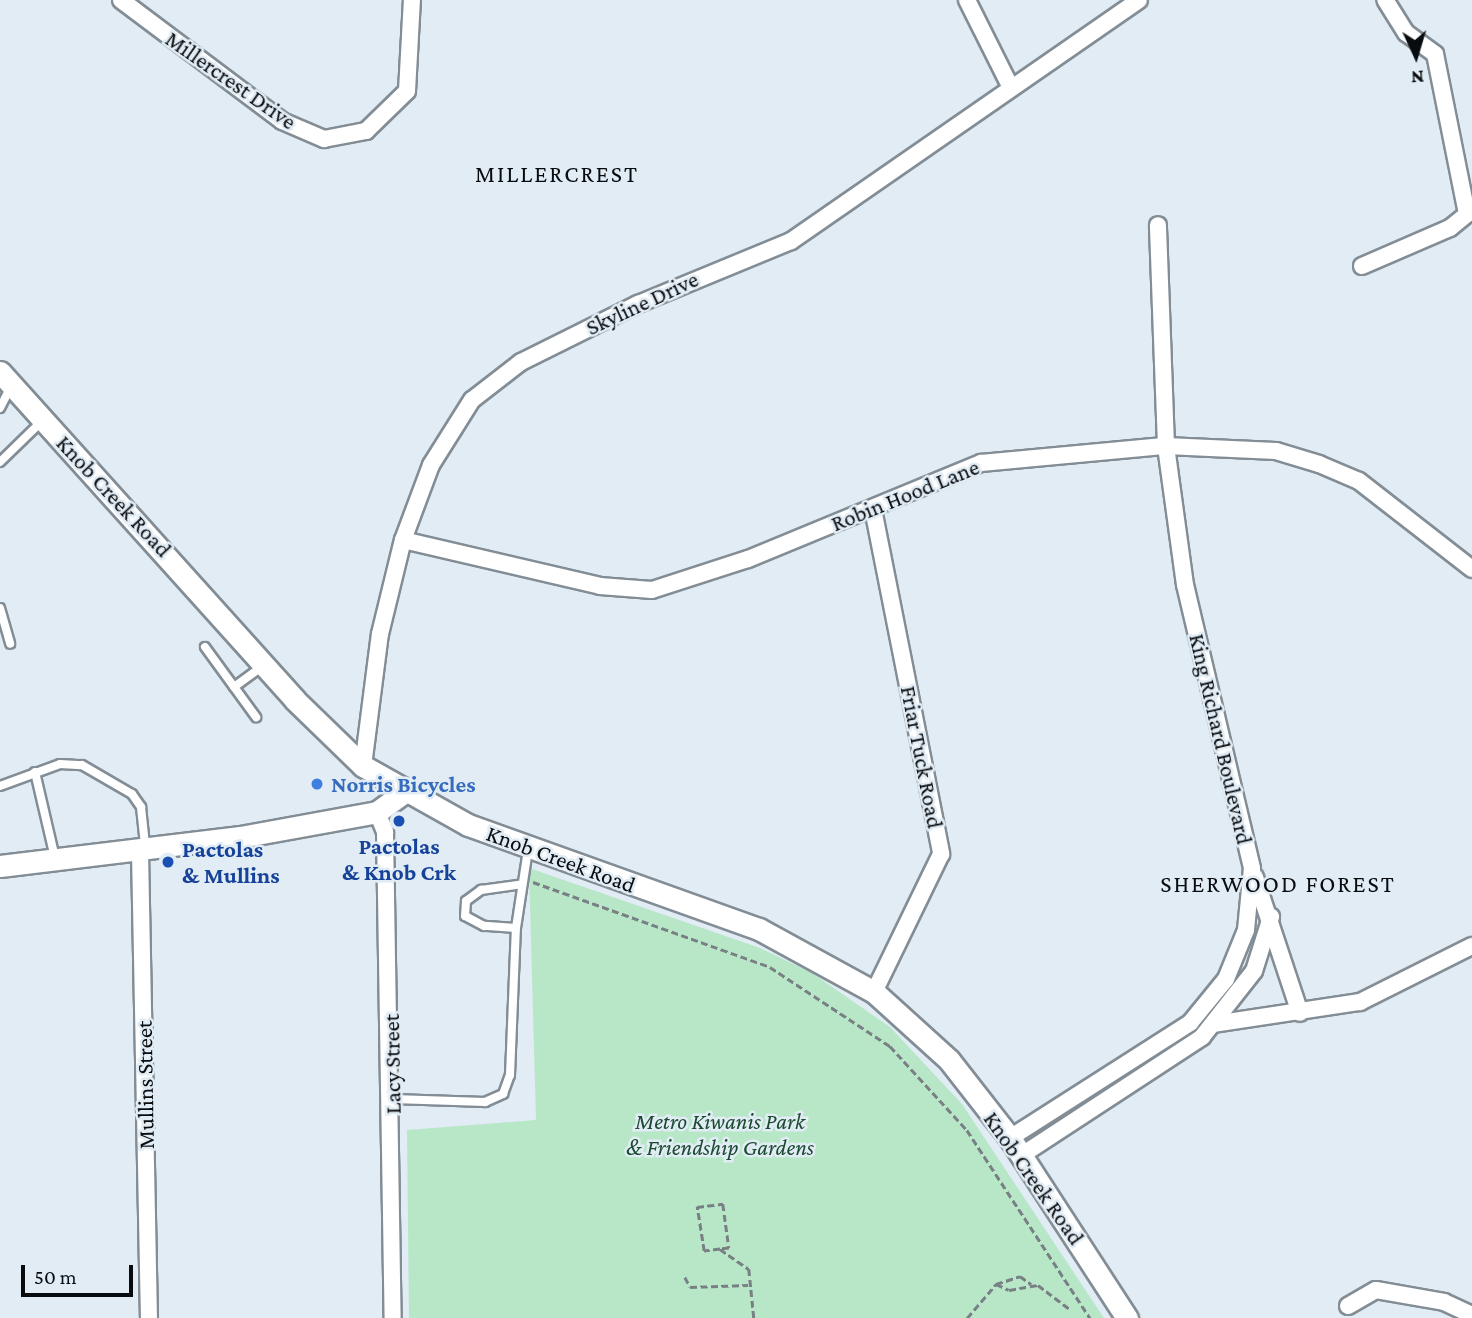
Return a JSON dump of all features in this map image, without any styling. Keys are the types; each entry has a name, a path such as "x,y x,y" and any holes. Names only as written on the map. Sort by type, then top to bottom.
{"main road":[{"name":"Knob Creek Road","path":"6,379 265,665 363,766 402,794 528,850 759,929 874,992 949,1060 1016,1147 1128,1318"},
{"path":"0,866 56,864 140,852 377,812 402,794"}],"street":[{"name":"Millercrest Drive","path":"121,0 282,121 324,139 366,131 407,91 412,0"},
{"path":"967,0 1010,88"},
{"name":"Skyline Drive","path":"363,766 380,634 403,540 454,421 495,379 638,304 791,241 1139,0"},
{"path":"1362,266 1450,228 1467,214 1435,54 1406,33 1385,0"},
{"name":"King Richard Boulevard","path":"1016,1147 1190,1023 1237,957 1252,868 1185,585 1166,446 1158,225"},
{"name":"Robin Hood Lane","path":"403,540 600,586 652,590 873,509 981,463 1166,446 1276,451 1319,464 1359,481 1472,569"},
{"name":"Friar Tuck Road","path":"873,509 940,854 874,992"},
{"name":"Lacy Street","path":"377,812 385,832 393,1100 394,1318"},
{"name":"Mullins Street","path":"140,852 149,1318"},
{"path":"1252,868 1270,917 1286,982 1300,1013"},
{"path":"1016,1147 1202,1037 1256,965 1270,917"},
{"path":"1214,1024 1360,1002 1472,946"},
{"path":"1237,957 1286,982"},
{"path":"1190,1023 1202,1037"},
{"path":"1348,1306 1377,1290 1444,1302 1472,1315"}],"lane":[{"path":"0,408 6,379"},
{"path":"0,463 43,420"},
{"path":"0,608 10,644"},
{"path":"205,647 256,717"},
{"path":"234,687 265,665"},
{"path":"0,786 35,772 82,765 132,794 147,834 140,852"},
{"path":"35,772 56,864"},
{"path":"393,1100 485,1102 503,1094 510,1075 519,881 528,850"},
{"path":"516,928 484,926 465,916 466,901 481,890 519,881"}],"path":[{"path":"519,881 770,967 837,1005 944,1100 1090,1318"},
{"path":"720,1249 729,1248 723,1204 697,1207 704,1251 720,1249 749,1269 748,1285 754,1318"},
{"path":"967,1318 996,1284 1020,1276 1071,1310"},
{"path":"685,1277 690,1287 748,1285"},
{"path":"996,1284 1009,1290 1031,1284"}],"green space":[{"name":"Metro Kiwanis Park & Friendship Gardens","path":"529,868 760,948 812,973 890,1027 962,1104 1104,1318 409,1318 407,1130 536,1120"}],"place":[{"name":"Norris Bicycles","path":"317,784"},
{"name":"Pactolas & Knob Crk","path":"399,821"},
{"name":"Pactolas & Mullins","path":"168,862"}],"district":[{"name":"MILLERCREST","path":"557,174"},
{"name":"SHERWOOD FOREST","path":"1278,884"}]}
